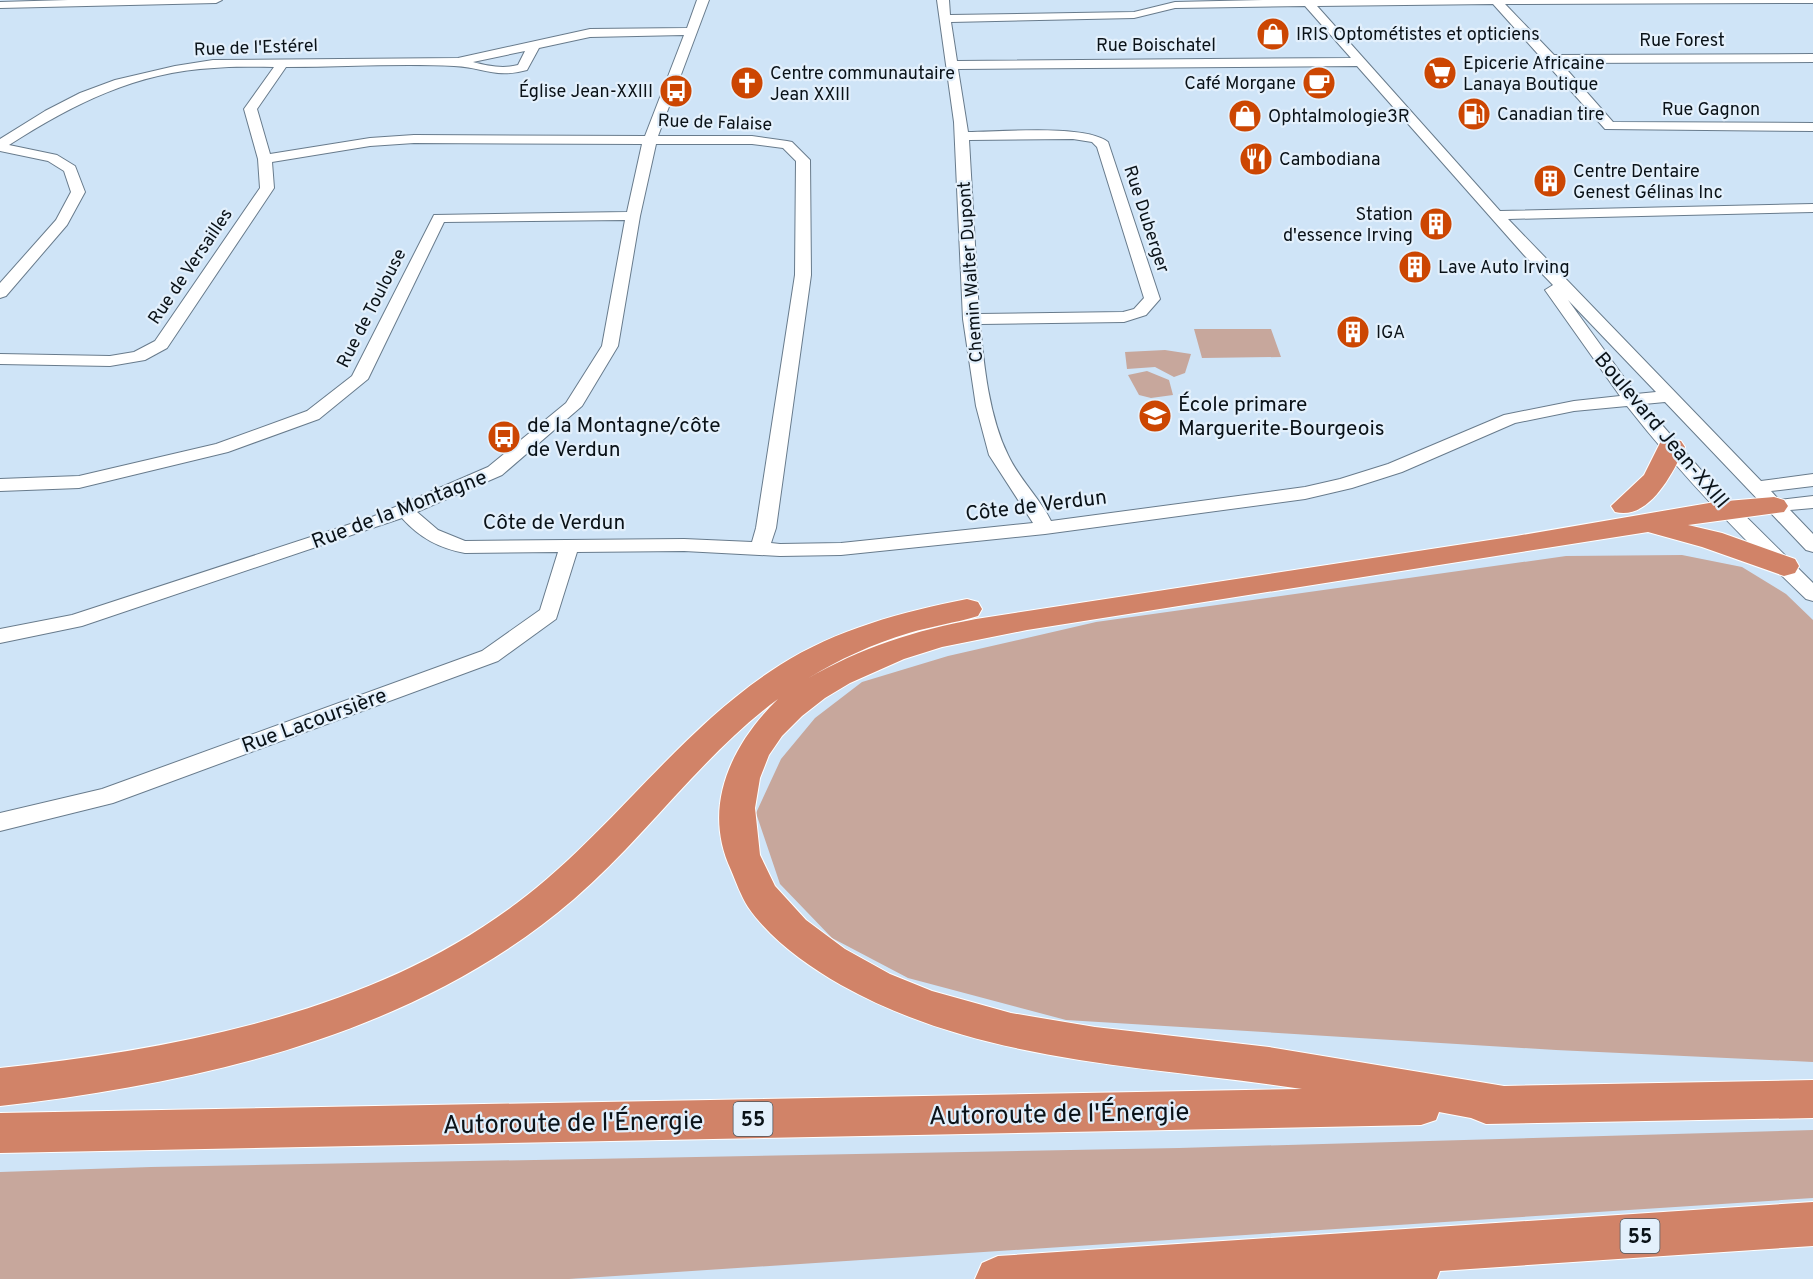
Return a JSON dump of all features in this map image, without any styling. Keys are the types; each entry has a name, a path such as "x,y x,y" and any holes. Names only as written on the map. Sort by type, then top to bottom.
{"highway":[{"path":"1635,514 1656,479 1671,447"},
{"path":"0,1087 65,1080 129,1069 258,1040 350,1010 424,978 499,936 560,890 727,723 767,691 823,655 885,629 932,616 996,604 1765,496"},
{"path":"1506,1105 1237,1062 1047,1038 978,1023 915,1001 856,975 832,960 778,917 756,888 741,854 736,817 738,797 743,777 758,744 776,719 810,691 842,673 916,643 1021,621 1635,514 1784,566"},
{"name":"55","path":"1506,1105 1813,1099"},
{"name":"Autoroute de l'Énergie","path":"0,1133 1506,1105"},
{"name":"55","path":"998,1279 1813,1224"},
{"path":"1373,1279 1467,1248"}],"street":[{"path":"0,5 216,0"},
{"name":"Rue de la Montagne","path":"0,636 75,621 379,521 495,471 573,406 610,346 633,216 651,140 703,0"},
{"name":"Chemin Walter Dupont","path":"943,0 961,136 971,319 976,366 995,447 1009,474 1034,505 1045,528"},
{"path":"1495,0 1551,59"},
{"path":"944,19 1134,15 1155,4 1307,1 1813,0"},
{"name":"Boulevard Jean-XXIII","path":"1307,1 1529,252 1813,546"},
{"name":"Rue de l'Estérel","path":"0,146 67,104 110,86 180,68 213,64 458,62 590,33 691,32"},
{"name":"Rue de l'Estérel","path":"458,62 493,71 511,72 523,67 535,44"},
{"name":"Rue Forest","path":"1551,59 1813,58"},
{"name":"Rue Gagnon","path":"1551,59 1610,126 1795,127 1810,133"},
{"name":"Rue Boischatel","path":"953,65 1359,62"},
{"name":"Rue de Versailles","path":"0,359 110,361 139,356 161,344 267,188 265,159 250,109 283,63"},
{"name":"Rue Duberger","path":"961,136 1072,135 1096,138 1103,145 1152,300 1140,312 1124,317 971,319"},
{"name":"Rue de Falaise","path":"265,159 370,142 414,140 752,140 787,145 803,160 803,275 768,516 760,549"},
{"path":"0,146 52,158 70,169 78,192 62,222 0,293"},
{"path":"1497,215 1813,208"},
{"name":"Rue de Toulouse","path":"0,484 79,482 222,448 313,415 358,379 439,218 633,216"},
{"name":"Boulevard Jean-XXIII","path":"1529,252 1582,333 1632,400 1671,447 1720,502 1813,594"},
{"name":"Côte de Verdun","path":"405,510 434,538 448,544 465,547 684,545 760,549 855,548 1045,528 1311,492 1395,468 1510,419 1574,406 1668,396"},
{"path":"1765,496 1813,480"},
{"path":"1765,496 1813,502"},
{"name":"Rue Lacoursière","path":"0,822 105,797 489,656 549,614 569,547"}],"shaded area":[{"path":"1194,329 1271,329 1281,357 1202,358"},
{"path":"1165,350 1191,354 1185,373 1174,377 1155,367 1127,369 1125,352"},
{"path":"1147,371 1169,380 1173,395 1151,398 1139,395 1128,375"},
{"path":"1682,555 1742,567 1786,594 1813,620 1813,1062 1556,1050 1066,1020 908,978 832,938 780,884 756,813 781,759 815,718 862,682 948,656 1096,622 1566,556"},
{"path":"1813,1130 1813,1198 569,1279 0,1279 0,1172 151,1167 1179,1148"}],"place":[{"name":"IRIS Optométistes et opticiens","path":"1273,34"},
{"name":"Epicerie Africaine Lanaya Boutique","path":"1440,73"},
{"name":"Centre communautaire Jean XXIII","path":"747,83"},
{"name":"Café Morgane","path":"1319,83"},
{"name":"Église Jean-XXIII","path":"676,91"},
{"name":"Canadian tire","path":"1474,114"},
{"name":"Ophtalmologie3R","path":"1245,116"},
{"name":"Cambodiana","path":"1256,159"},
{"name":"Centre Dentaire Genest Gélinas Inc","path":"1550,181"},
{"name":"Station d'essence Irving","path":"1436,224"},
{"name":"Lave Auto Irving","path":"1415,267"},
{"name":"IGA","path":"1353,332"},
{"name":"École primare Marguerite-Bourgeois","path":"1155,416"},
{"name":"de la Montagne/côte de Verdun","path":"504,437"}]}
